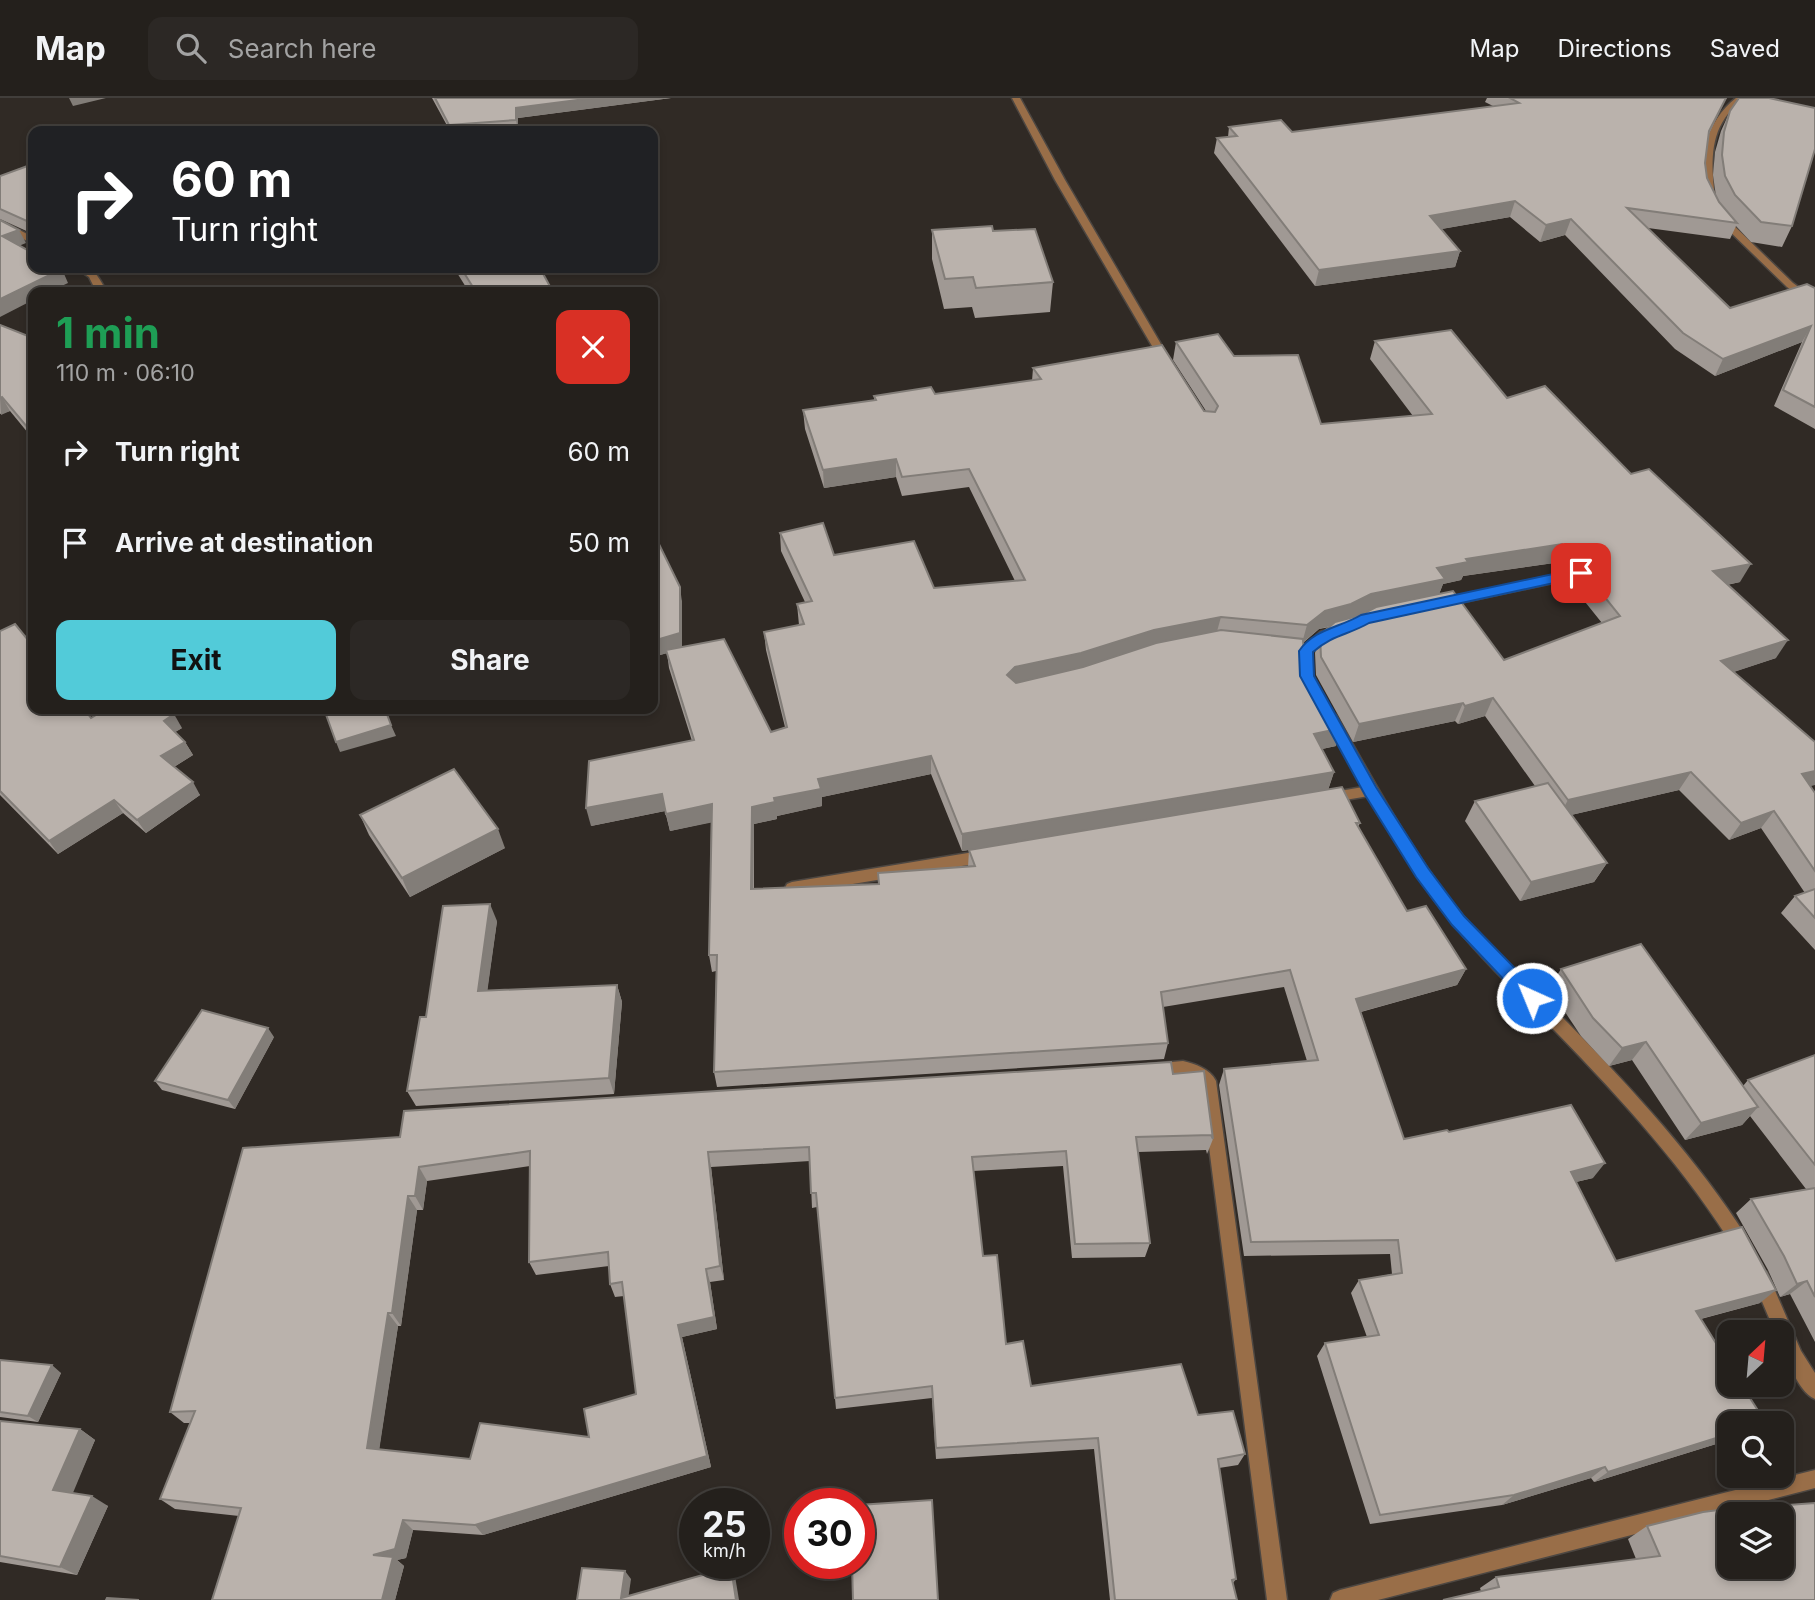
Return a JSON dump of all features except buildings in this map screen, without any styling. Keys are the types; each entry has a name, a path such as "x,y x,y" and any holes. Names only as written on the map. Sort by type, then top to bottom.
{"street":[{"path":"1016,98 1112,273 1173,373"},
{"path":"1741,98 1732,104 1713,129 1706,166 1714,209 1790,285 1815,304"},
{"path":"0,223 28,238"},
{"path":"1420,607 1581,573"},
{"path":"1350,628 1324,635 1301,650 1307,676 1370,791 1422,872 1458,921 1675,1150 1719,1206 1750,1259 1796,1357 1815,1390"},
{"path":"1315,800 1370,791"},
{"path":"792,888 999,853"},
{"path":"1133,1071 1188,1067 1199,1072 1208,1081 1277,1600"},
{"path":"1339,1600 1815,1479"}],"route":[{"path":"1532,998 1458,921 1422,872 1370,791 1356,761 1307,676 1306,651 1324,635 1350,628 1366,619 1581,573"}]}
